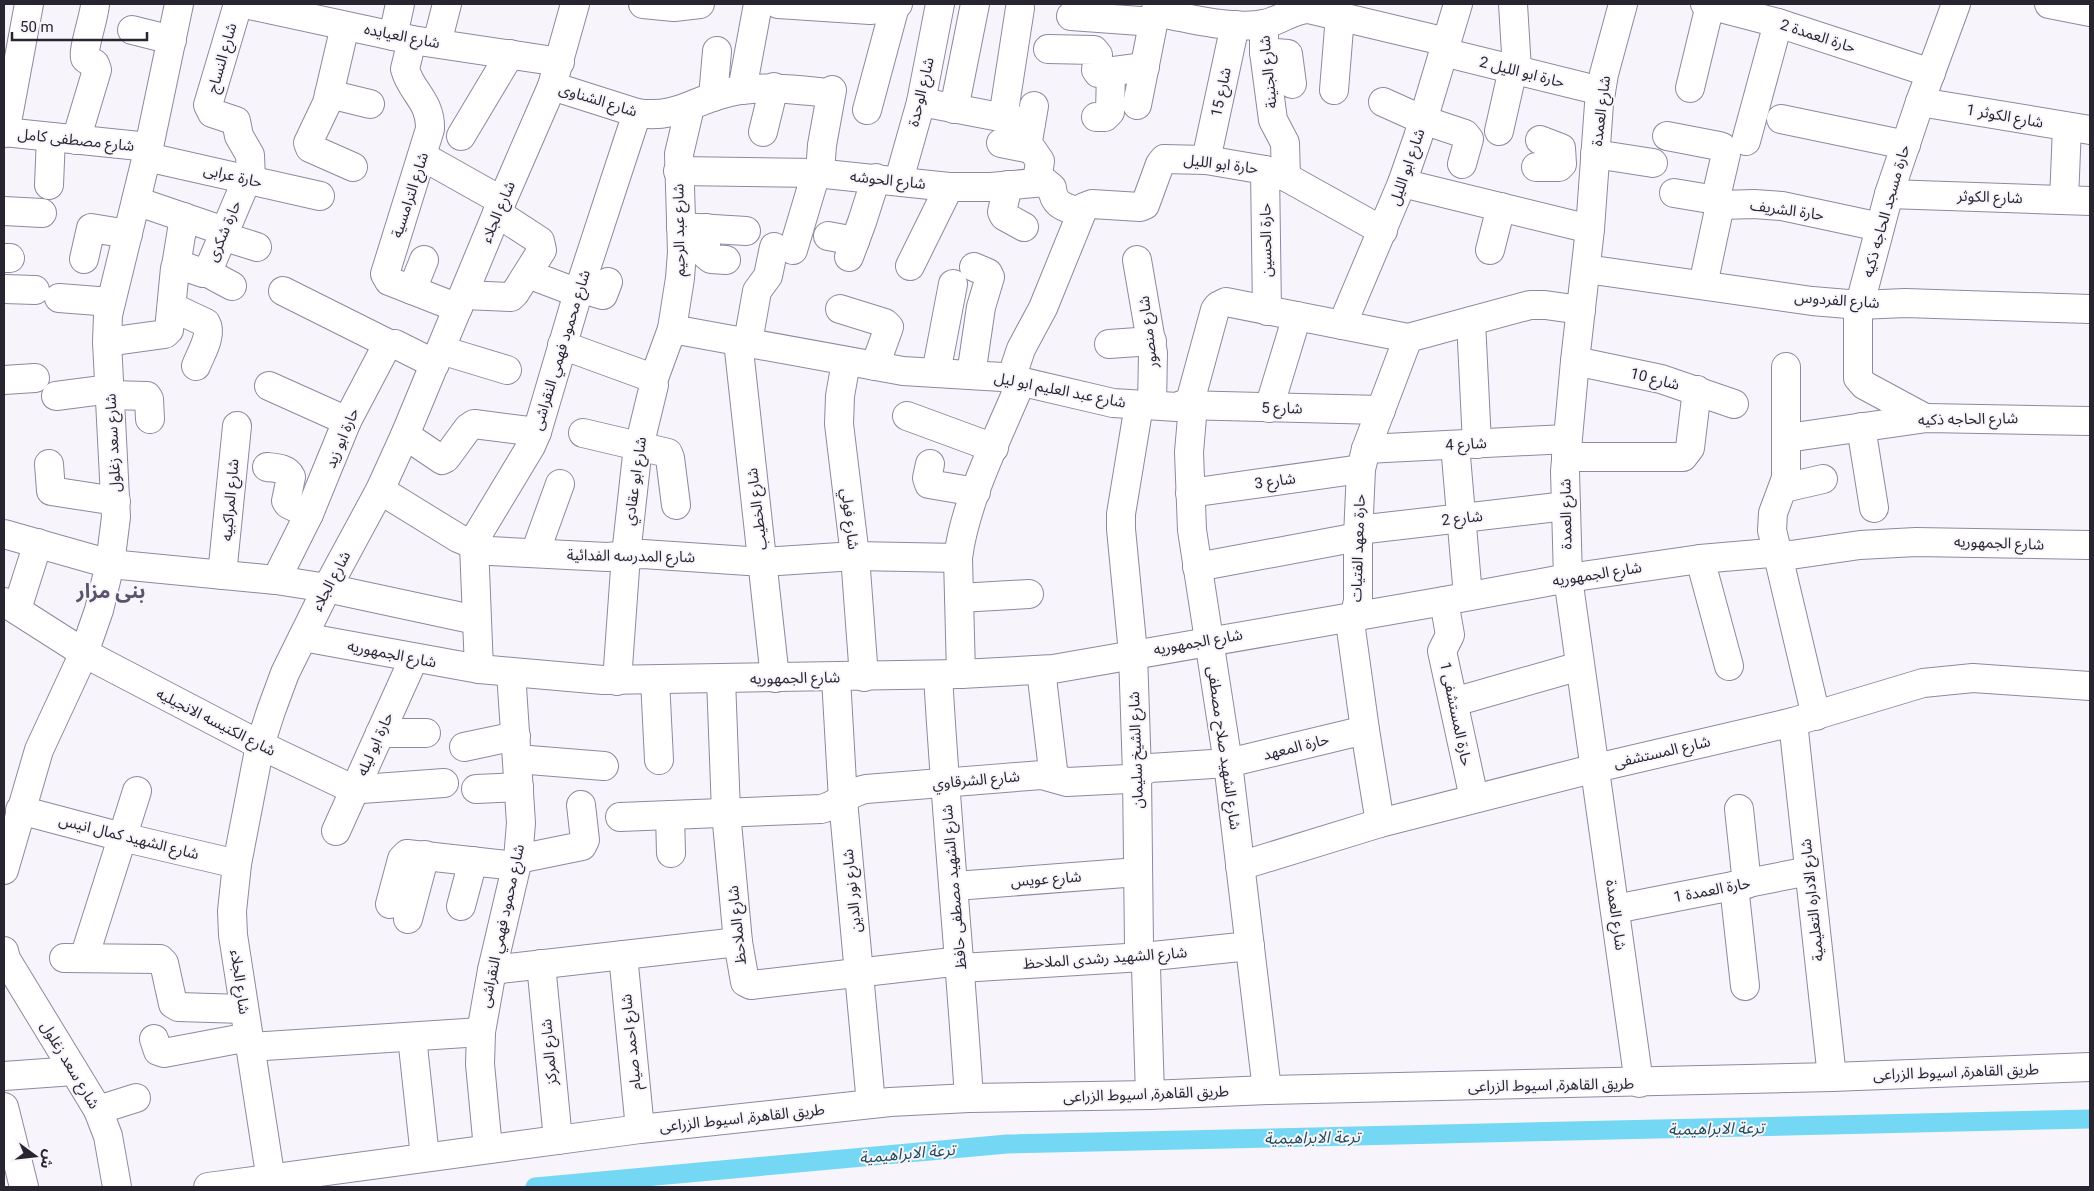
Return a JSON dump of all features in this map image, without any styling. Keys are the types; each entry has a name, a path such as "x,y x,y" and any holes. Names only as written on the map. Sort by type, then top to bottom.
{"main road":[{"path":"5,132 29,4"},
{"path":"49,185 63,139 97,70 95,64 87,60 84,54 94,16 95,4"},
{"name":"شارع سعد زغلول","path":"4,870 14,813 39,750 84,653 99,610 110,564 114,540 116,502 107,342 111,302 148,152 179,4"},
{"name":"شارع النساج","path":"238,4 208,105 212,113 236,121 239,136 250,155 249,180"},
{"name":"شارع العيايده","path":"245,4 277,7 337,17 414,40 510,54 556,74"},
{"path":"400,4 414,40 447,4"},
{"name":"شارع الجلاء","path":"272,1183 233,935 232,911 237,864 260,745 285,673 327,588 380,490 405,435 556,74 575,4"},
{"path":"643,4 674,7 700,4"},
{"path":"742,90 758,4"},
{"path":"778,4 870,10 896,5"},
{"name":"شارع الوحدة","path":"828,236 852,249 887,179 921,102 940,4"},
{"path":"954,109 975,4"},
{"name":"شارع ابو الليل","path":"1342,325 1402,184 1458,4"},
{"path":"1499,131 1515,70 1513,4"},
{"name":"شارع العمدة","path":"1623,4 1601,91 1590,229 1566,448 1566,506 1568,578 1639,1083"},
{"path":"1690,88 1707,4"},
{"name":"حارة العمدة 2","path":"1707,4 1778,23 1931,72"},
{"name":"حارة مسجد الحاجه ذكيه","path":"1925,418 1864,385 1858,378 1860,305 1889,194 1956,4"},
{"path":"2049,4 2090,12"},
{"path":"867,110 896,5"},
{"path":"1002,130 1020,8"},
{"path":"1323,10 1334,90"},
{"name":"حارة ابو الليل 2","path":"1071,16 1165,12 1235,25 1294,11 1323,10 1515,70 1601,91"},
{"path":"1137,105 1144,67 1165,12"},
{"name":"شارع الجنينة","path":"1272,16 1264,52 1273,120 1285,143 1275,174"},
{"path":"337,17 329,94 324,112 309,140 309,146 353,167"},
{"path":"1746,142 1778,23"},
{"name":"شارع 15","path":"1206,160 1235,25"},
{"path":"132,30 172,40"},
{"name":"شارع الترامسية","path":"414,40 406,65 406,72 426,104 431,120 429,137 376,271 389,281 412,290 461,302 511,297 528,274"},
{"path":"1048,49 1092,49 1098,55 1097,72 1101,74 1144,67"},
{"name":"شارع عبد الرحيم","path":"653,381 672,329 680,278 694,228 678,171 681,138 701,102 717,52"},
{"path":"1264,52 1288,54 1292,84"},
{"path":"460,136 510,54"},
{"path":"1096,117 1107,116 1110,112 1111,72"},
{"name":"شارع الشناوى","path":"556,74 637,113 664,114 742,90 774,87 826,91"},
{"path":"763,132 774,87"},
{"name":"شارع الخطيب","path":"775,678 743,341 757,291 784,248 818,173 826,91"},
{"path":"329,94 369,107"},
{"path":"921,102 954,109 1002,130 1032,126 1040,162 1037,182 1050,184 1057,203 1081,213 1043,308 1021,349 1016,381"},
{"path":"1383,102 1423,120 1467,136 1469,139 1462,164"},
{"name":"شارع الكوثر 1","path":"1920,102 2079,128"},
{"name":"شارع محمود فهمي النقراشى","path":"478,669 474,545 478,534 537,432 578,291 637,113"},
{"path":"1781,120 1906,145"},
{"path":"2077,201 2079,128"},
{"name":"شارع مصطفى كامل","path":"5,132 148,152"},
{"path":"1667,136 1719,146 1725,150 1726,154 1703,285"},
{"path":"1540,140 1561,148 1549,164 1595,161 1653,163"},
{"name":"حارة عرابى","path":"148,152 249,180 320,196"},
{"path":"422,156 500,207 542,244 542,250 528,274 578,291 603,294 608,282"},
{"name":"حارة ابو الليل","path":"1081,213 1084,207 1092,204 1142,206 1147,203 1160,164 1164,159 1206,160 1275,174 1383,231"},
{"name":"شارع الحوشه","path":"678,171 818,173 948,187 1037,182"},
{"name":"حارة الحسين","path":"1267,311 1275,174"},
{"name":"حارة شكرى","path":"176,266 180,264 206,272 249,180"},
{"path":"1402,184 1590,229"},
{"path":"1008,185 1002,212 1004,216 1024,227"},
{"path":"910,266 948,187"},
{"name":"حارة الشريف","path":"1674,193 1718,203 1782,206 1880,227"},
{"name":"شارع الكوثر","path":"1889,194 2077,201"},
{"path":"136,201 184,217 257,247"},
{"path":"1490,250 1500,207"},
{"path":"4,211 42,213"},
{"path":"107,342 168,332 184,217"},
{"path":"84,259 91,228 128,234"},
{"path":"726,260 710,259 706,255 694,228 746,230"},
{"path":"412,290 424,260"},
{"name":"شارع منصور","path":"1138,260 1152,341 1154,365 1145,405"},
{"path":"971,375 981,307 990,277 988,273 974,267"},
{"name":"شارع الفردوس","path":"1586,269 1860,305 1905,303 2090,309"},
{"path":"206,272 232,286"},
{"path":"936,373 953,284"},
{"path":"4,289 111,302"},
{"path":"283,291 389,344 395,344 438,357 507,370"},
{"path":"1188,406 1215,310 1226,302 1408,338 1530,305 1582,310"},
{"path":"172,307 206,323 208,327 208,334 196,366"},
{"path":"840,309 885,323 889,327 875,366"},
{"path":"1269,408 1297,316"},
{"name":"حارة المستشفى 1","path":"1471,321 1466,444 1456,599 1450,635 1442,651 1474,798"},
{"name":"شارع عبد العليم ابو ليل","path":"672,329 846,362 936,373 992,376 1100,401 1188,406"},
{"name":"حارة معهد الفتيات","path":"1380,822 1365,730 1352,629 1358,601 1358,533 1363,459 1408,338"},
{"path":"1109,344 1152,341"},
{"name":"حارة ابو زيد","path":"276,580 309,514 347,421 385,348 389,344"},
{"path":"562,345 647,376 653,381"},
{"name":"شارع 10","path":"1575,361 1661,379 1734,404"},
{"name":"شارع فولي","path":"846,362 839,424 855,556 864,677"},
{"name":"شارع الاداره التعليمية","path":"1786,367 1787,468 1784,488 1772,521 1772,530 1805,719 1809,871 1832,1078"},
{"path":"4,380 35,378"},
{"name":"شارع ابو عقادي","path":"617,681 626,555 638,446 654,389 653,381"},
{"name":"شارع الشهيد مصطفى حافظ","path":"969,1098 955,886 944,783 949,675 959,598 958,558 963,528 994,448 1016,381"},
{"path":"268,386 347,421"},
{"name":"شارع 4","path":"1363,459 1466,444 1566,448 1683,456 1690,448 1697,390"},
{"path":"56,396 110,392 147,396 149,399 150,419"},
{"name":"شارع الشيخ سليمان","path":"1145,405 1121,522 1121,543 1133,654 1137,774 1139,946 1146,967 1150,1096"},
{"name":"شارع 5","path":"1188,406 1381,410"},
{"name":"شارع الشهيد صلاح مصطفى","path":"1188,406 1190,493 1197,567 1228,763 1267,1090"},
{"path":"907,416 994,448"},
{"name":"شارع الحاجه ذكيه","path":"1787,438 1925,418 2090,420"},
{"path":"405,435 442,460 446,458 468,428 474,424 537,432"},
{"name":"شارع المراكبيه","path":"222,575 237,426"},
{"path":"1861,427 1874,508"},
{"path":"583,433 665,452 670,455 676,505"},
{"name":"شارع 3","path":"1190,493 1363,459"},
{"path":"49,464 51,491 116,502"},
{"path":"930,464 927,478 929,484 976,492"},
{"path":"268,467 290,473 291,477 286,501 288,504 309,514"},
{"path":"1784,488 1823,479"},
{"path":"535,553 560,484"},
{"name":"شارع المدرسه الفدائية","path":"380,490 474,545 490,551 607,557 643,554 763,562 855,556 958,558"},
{"name":"شارع 2","path":"1197,567 1358,533 1566,506"},
{"path":"4,534 110,564 276,580 327,588 476,620"},
{"name":"شارع الجمهوريه","path":"303,637 478,669 617,681 949,675 1041,670 1568,578 1700,559 1777,554 1791,555 1860,546 1916,542 2090,545"},
{"path":"10,606 38,544"},
{"path":"1700,559 1729,666"},
{"path":"959,598 1029,594"},
{"name":"شارع الكنيسه الانجيليه","path":"10,606 84,653 260,745 355,788 444,783"},
{"name":"حارة ابو ليله","path":"336,831 414,658"},
{"path":"1454,702 1580,666"},
{"path":"1041,670 1054,778"},
{"name":"شارع محمود فهمي النقراشى","path":"488,1149 480,1064 481,1032 492,970 517,863 521,823 511,672"},
{"name":"شارع نور الدين","path":"836,678 843,800 860,972 870,1104"},
{"name":"شارع المستشفى","path":"1240,866 1380,822 1596,768 1805,719 1899,690 1948,680 1973,678 2090,686"},
{"name":"شارع الملاحظ","path":"721,679 726,812 738,942 743,979 747,984 860,972 961,965"},
{"path":"655,680 659,760"},
{"name":"حارة المعهد","path":"1228,763 1365,730"},
{"path":"380,733 426,733"},
{"path":"464,747 516,748 604,766"},
{"name":"شارع الشرقاوي","path":"620,817 822,808 843,800 857,790 866,789 1042,775 1067,782 1127,779 1150,768 1228,763"},
{"path":"476,789 519,787"},
{"path":"137,791 122,837 74,958 160,959 164,963 172,1004 178,1007 244,1009"},
{"path":"399,912 404,856 410,854 472,861 517,863 582,846 585,840 581,805"},
{"path":"1739,809 1740,885 1745,986"},
{"name":"شارع الشهيد كمال انيس","path":"14,813 237,864"},
{"path":"670,815 671,853"},
{"path":"461,906 472,861"},
{"name":"حارة العمدة 1","path":"1615,909 1809,871"},
{"name":"شارع عويس","path":"955,886 1138,872"},
{"path":"492,970 738,942"},
{"name":"شارع الشهيد رشدى الملاحظ","path":"961,965 1143,957 1250,946"},
{"name":"شارع احمد صيام","path":"623,955 640,1129"},
{"name":"شارع سعد زغلول","path":"5,957 98,1110 108,1136 118,1187"},
{"name":"شارع المركز","path":"541,964 558,1140"},
{"path":"154,1039 158,1051 164,1054 249,1042 412,1037 481,1032"},
{"path":"412,1037 425,1158"},
{"path":"4,1056 4,1068"},
{"name":"طريق القاهرة, اسيوط الزراعى","path":"208,1187 272,1183 488,1149 640,1129 870,1104 969,1098 1150,1096 1267,1090 1832,1078 2090,1067"},
{"path":"4,1076 74,1071"},
{"path":"98,1110 136,1098"},
{"path":"4,1106 24,1187"}],"waterway":[{"name":"ترعة الابراهيمية","path":"535,1187 1007,1144 2090,1119"}],"district":[{"name":"بنى مزار","path":"111,591"}]}
